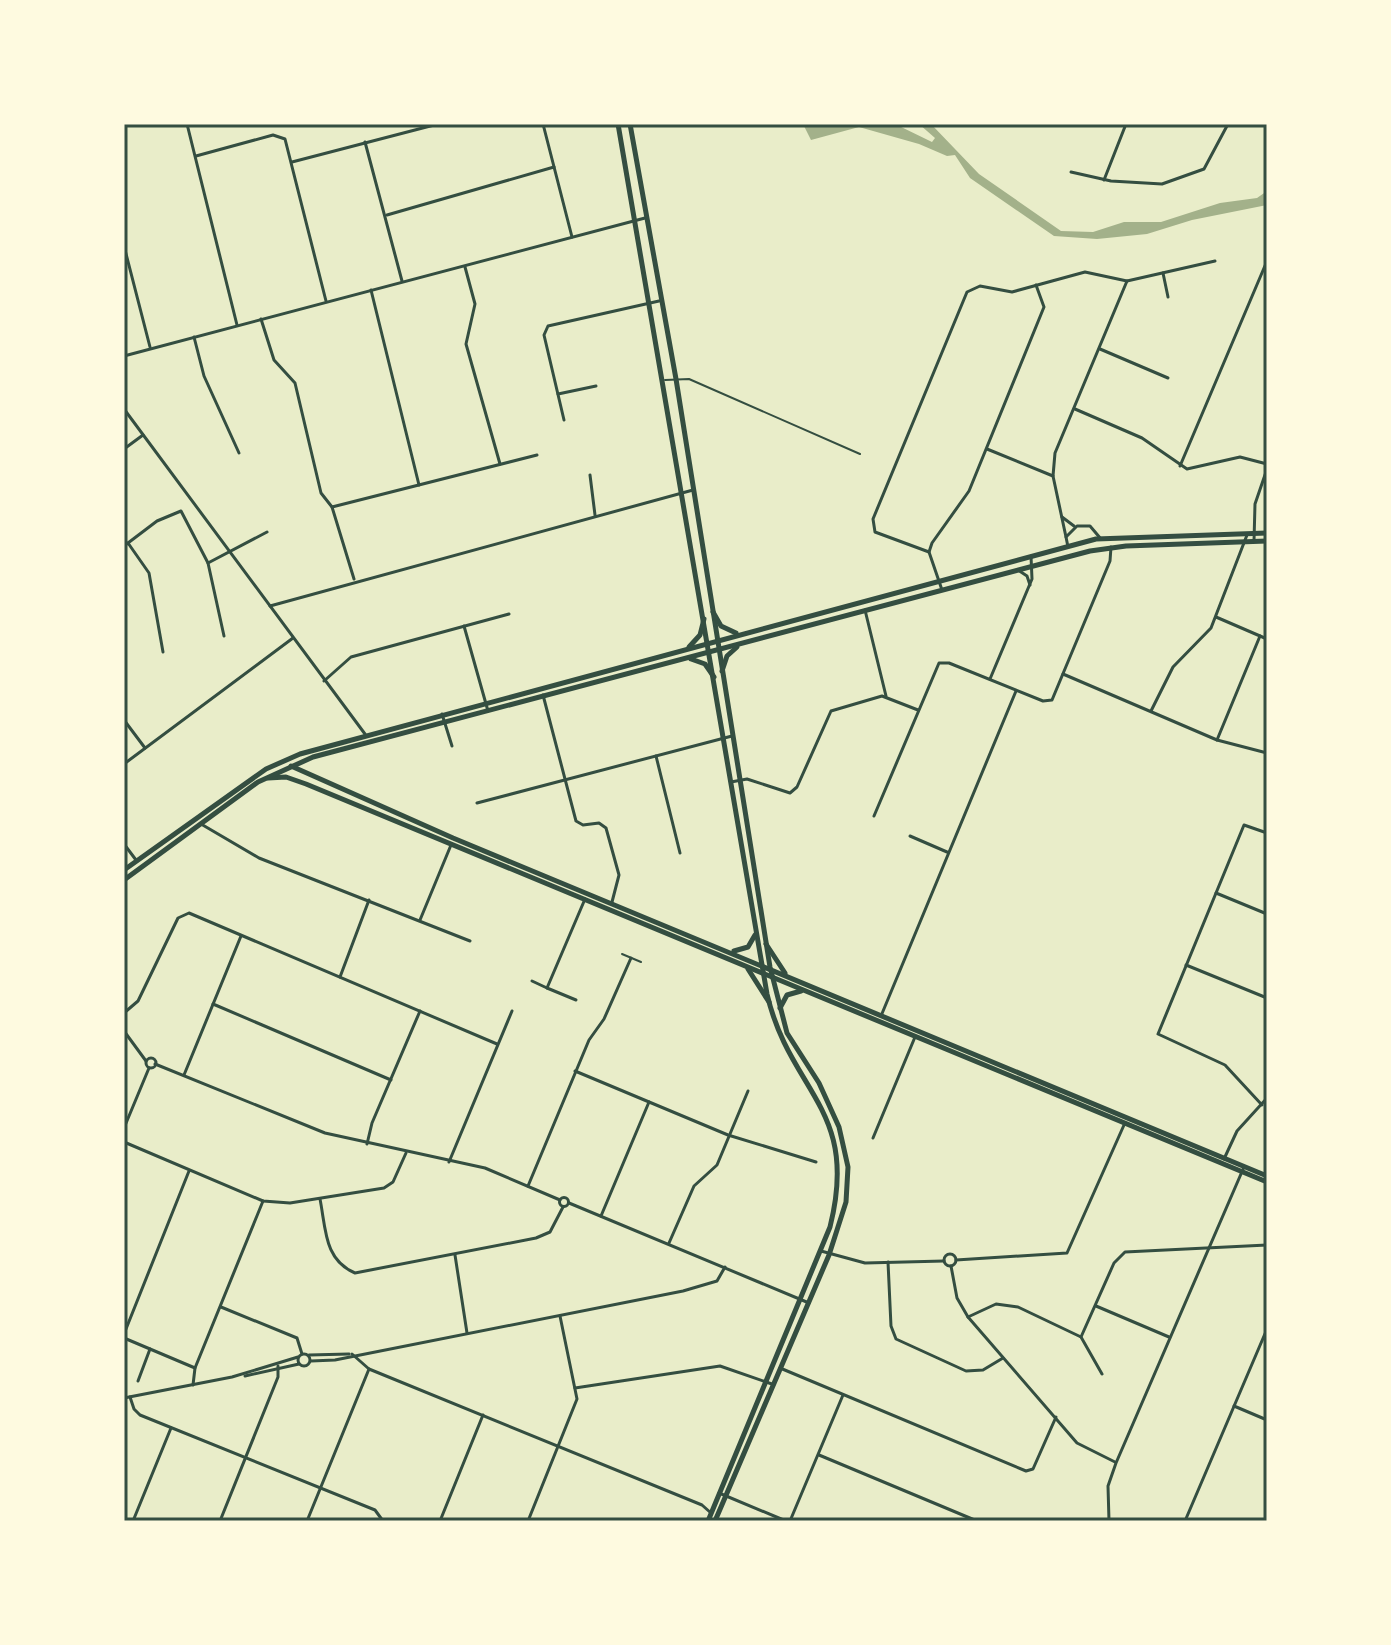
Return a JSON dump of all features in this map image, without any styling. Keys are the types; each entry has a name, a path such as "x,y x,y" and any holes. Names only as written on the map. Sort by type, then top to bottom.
{"main road":[{"path":"618,124 710,652 755,935 769,1002 780,1037 819,1101 836,1144 837,1191 821,1251 764,1381 715,1521"},
{"path":"630,124 659,301 676,379 770,967 787,1033 819,1083 843,1138 848,1167 846,1202 829,1255 708,1521"},
{"path":"124,870 253,778 288,762 442,714 1101,539 1267,533"},
{"path":"1090,551 1101,539"},
{"path":"367,739 488,712 1090,551 1111,547 1267,541"},
{"path":"713,612 725,629 745,632"},
{"path":"685,649 698,638 704,619"},
{"path":"722,671 730,652 741,644"},
{"path":"687,658 702,662 714,677"},
{"path":"124,880 288,762"},
{"path":"288,762 306,784"},
{"path":"288,762 453,838 761,963 1223,1161 1267,1176"},
{"path":"267,778 286,777 306,784 973,1061 1126,1120"},
{"path":"730,950 745,949 755,935"},
{"path":"766,944 786,974"},
{"path":"746,966 769,1002"},
{"path":"780,1008 788,993 806,992"},
{"path":"915,1037 918,1030"},
{"path":"968,1051 973,1061"},
{"path":"1013,1077 1022,1073"},
{"path":"1243,1169 1267,1182"}],"street":[{"path":"187,124 237,325"},
{"path":"292,162 438,124"},
{"path":"543,124 572,237"},
{"path":"1104,180 1126,124"},
{"path":"1071,172 1104,180 1162,184 1204,169 1228,124"},
{"path":"196,156 280,135 292,162 326,301"},
{"path":"365,142 387,215 402,281"},
{"path":"387,215 554,167"},
{"path":"124,356 645,218"},
{"path":"124,246 151,349"},
{"path":"929,552 875,532 873,519 967,292 980,286 1012,292 1085,272 1127,281 1215,261"},
{"path":"1180,466 1267,261"},
{"path":"465,265 475,304 466,344 500,464"},
{"path":"1163,273 1168,297"},
{"path":"1068,547 1053,476 1055,453 1127,281"},
{"path":"942,590 929,552 932,543 965,499 1044,307 1036,285"},
{"path":"371,289 419,485"},
{"path":"564,420 544,335 548,326 659,301"},
{"path":"261,319 274,360 295,383 321,493 332,507 354,581"},
{"path":"194,337 204,376 239,453"},
{"path":"1100,349 1168,378"},
{"path":"558,394 596,386"},
{"path":"124,409 367,739"},
{"path":"1075,409 1142,438 1180,466 1200,468 1222,458 1240,457 1267,466 1255,504 1251,541 1216,617 1208,633 1173,667 1151,711"},
{"path":"124,449 143,435"},
{"path":"987,449 1053,476"},
{"path":"332,507 537,455"},
{"path":"590,475 595,517"},
{"path":"270,606 693,490"},
{"path":"163,652 149,573 126,545 157,521 181,511 208,563 224,636"},
{"path":"1062,517 1075,526 1090,526 1101,539"},
{"path":"1066,537 1075,526"},
{"path":"208,563 267,532"},
{"path":"874,816 939,663 949,663 1049,701 1110,561 1111,547"},
{"path":"990,680 1030,585 1034,566 1031,556"},
{"path":"1018,570 1027,576 1030,585"},
{"path":"865,610 886,696"},
{"path":"324,681 351,657 509,614"},
{"path":"1216,617 1267,639"},
{"path":"464,626 488,712"},
{"path":"1217,740 1260,636"},
{"path":"124,764 293,638"},
{"path":"1063,674 1217,740 1267,753"},
{"path":"542,689 576,821 583,825 599,823 606,828 619,875 609,909"},
{"path":"878,1021 1016,691"},
{"path":"731,782 755,781 784,793 794,791 831,711 886,696 918,710"},
{"path":"442,714 452,746"},
{"path":"124,720 145,748"},
{"path":"477,803 732,736"},
{"path":"656,755 680,853"},
{"path":"201,824 259,858 470,941"},
{"path":"1262,1105 1225,1065 1158,1034 1244,825 1267,833"},
{"path":"910,836 949,852"},
{"path":"419,920 453,838"},
{"path":"124,844 141,867"},
{"path":"1216,893 1267,914"},
{"path":"547,988 585,899"},
{"path":"340,977 369,900"},
{"path":"124,1013 138,1001 181,914 189,913 497,1044"},
{"path":"184,1075 241,936"},
{"path":"528,1186 575,1071 592,1035 604,1019 631,958"},
{"path":"1186,965 1267,998"},
{"path":"532,981 576,1000"},
{"path":"213,1004 391,1080"},
{"path":"367,1145 420,1011"},
{"path":"449,1162 512,1011"},
{"path":"124,1031 149,1068"},
{"path":"873,1138 915,1037"},
{"path":"146,1061 152,1058 155,1064 317,1130 367,1145 485,1168 560,1200 566,1198 569,1203 809,1303"},
{"path":"124,1128 149,1068 155,1064"},
{"path":"575,1071 728,1135 816,1162"},
{"path":"669,1243 694,1186 714,1169 748,1091"},
{"path":"1223,1161 1237,1131 1267,1098"},
{"path":"601,1216 649,1102"},
{"path":"951,1266 956,1260 1067,1253 1126,1120"},
{"path":"124,1142 263,1201 290,1203 384,1188 393,1182 406,1153"},
{"path":"1109,1521 1108,1486 1116,1463 1243,1169"},
{"path":"190,1170 124,1336 195,1368"},
{"path":"320,1199 331,1257 355,1273 546,1235 563,1207 569,1203"},
{"path":"560,1200 563,1207"},
{"path":"193,1385 195,1368 263,1201"},
{"path":"1081,1337 1120,1254 1129,1251 1267,1245"},
{"path":"821,1251 855,1262 944,1261 951,1266 957,1298 968,1317 1084,1449 1116,1463"},
{"path":"944,1261 950,1254 956,1260"},
{"path":"455,1255 467,1333"},
{"path":"888,1262 891,1326 896,1339 966,1371 983,1370 1003,1358"},
{"path":"383,1521 375,1510 137,1413 127,1397 299,1364 306,1366 311,1361 706,1286 717,1281 725,1267"},
{"path":"968,1317 986,1306 1005,1303 1081,1337 1102,1374"},
{"path":"1096,1306 1169,1337"},
{"path":"221,1307 294,1336 300,1341 299,1364"},
{"path":"528,1521 577,1399 560,1315"},
{"path":"1185,1521 1267,1330"},
{"path":"138,1381 150,1349"},
{"path":"220,1521 278,1368 300,1355 352,1354 369,1369 702,1505 711,1513"},
{"path":"309,1355 311,1361"},
{"path":"575,1388 720,1366 772,1384"},
{"path":"780,1368 1030,1472 1056,1417"},
{"path":"307,1521 369,1369"},
{"path":"722,1494 788,1521 843,1395"},
{"path":"1234,1406 1267,1420"},
{"path":"440,1521 483,1415"},
{"path":"133,1521 171,1428"},
{"path":"819,1455 977,1521"}],"lane":[{"path":"662,380 702,384 860,454"},
{"path":"622,954 641,962"}],"shaded area":[{"path":"803,124 895,124 932,142 935,138 919,124 931,124 979,174 1061,231 1093,232 1124,222 1161,222 1220,203 1257,198 1267,191 1267,205 1192,220 1147,234 1097,239 1054,236 970,178 955,155 947,156 919,144 859,127 811,140"}]}
